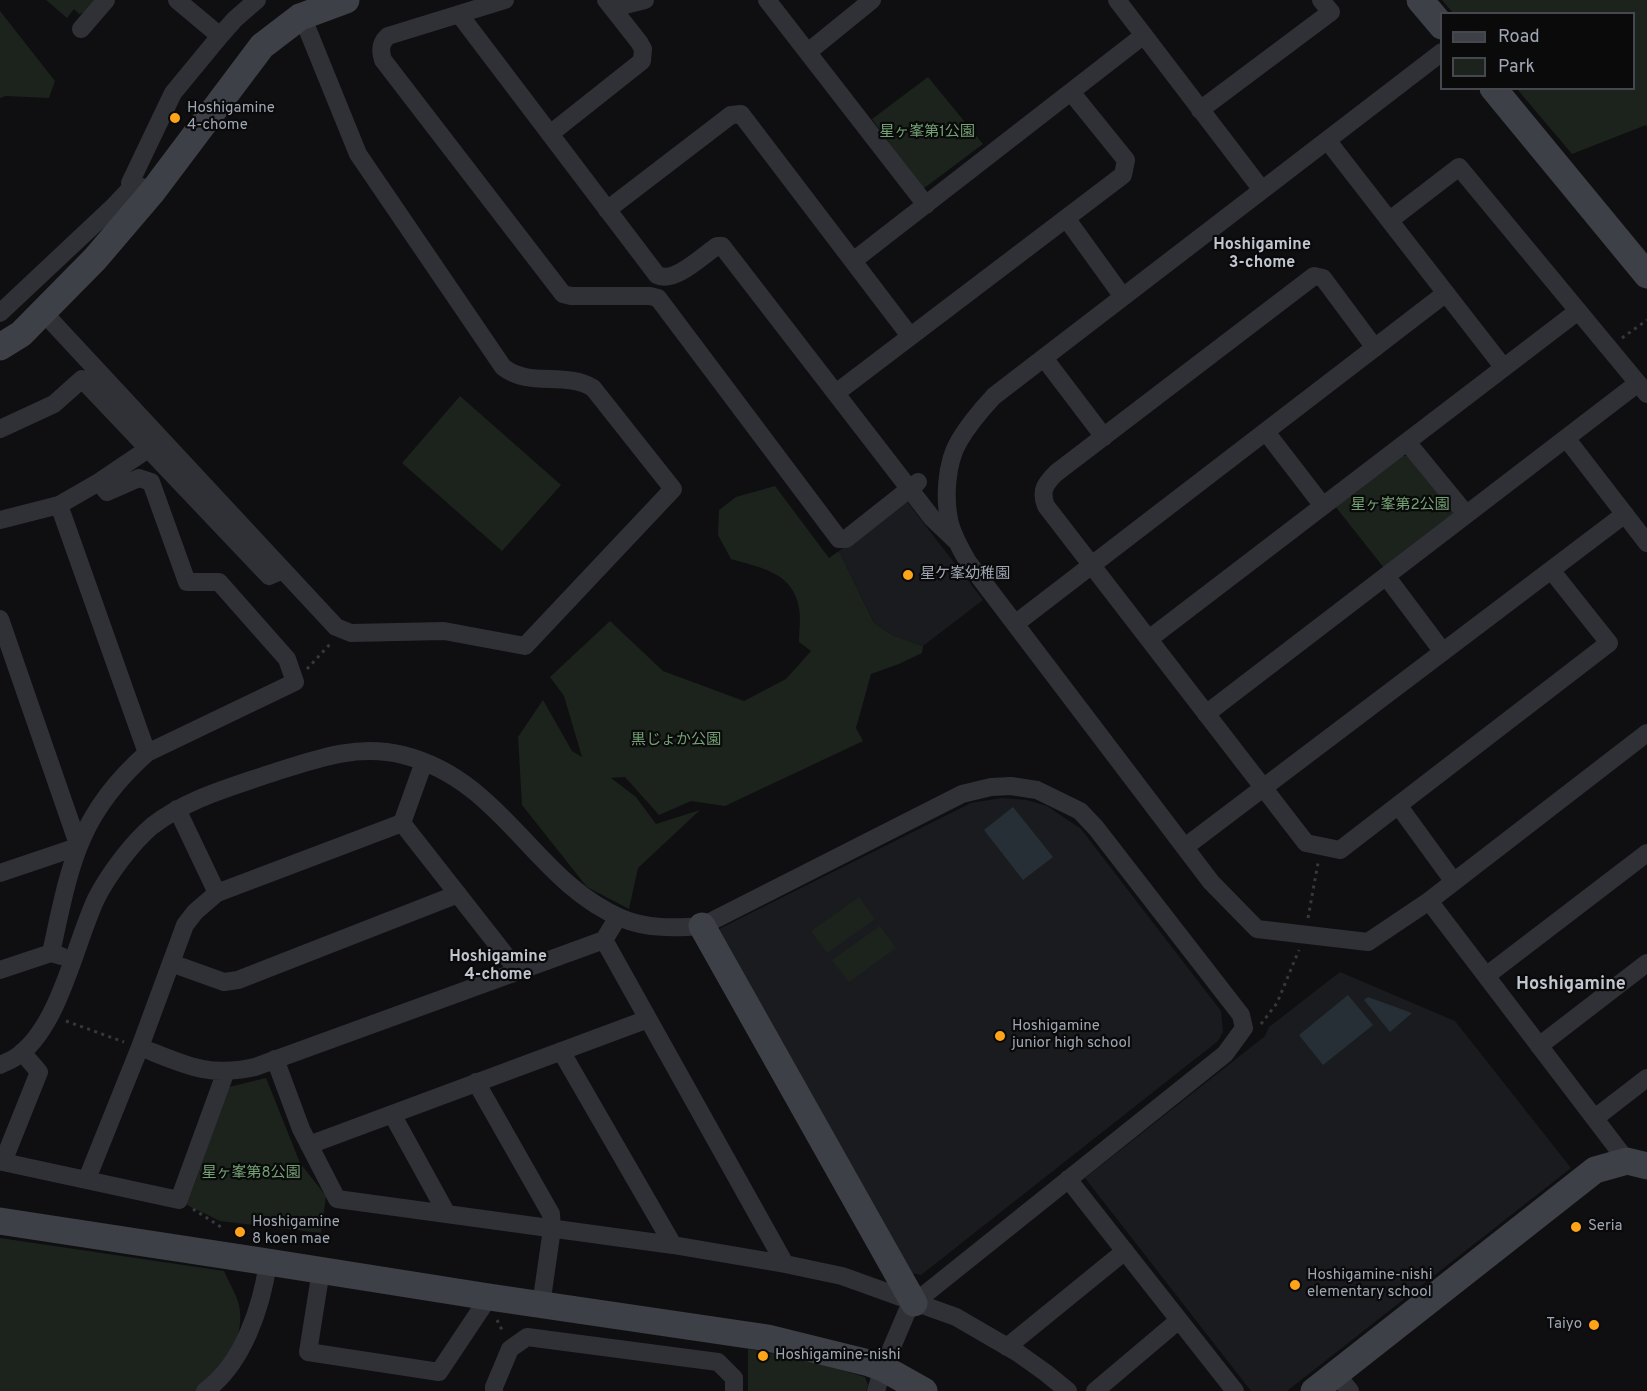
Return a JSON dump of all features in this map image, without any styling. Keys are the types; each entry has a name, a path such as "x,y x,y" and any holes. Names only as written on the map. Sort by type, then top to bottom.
{"street":[{"path":"81,29 106,0"},
{"path":"177,0 220,36"},
{"path":"153,191 130,183 173,93 235,19 257,0"},
{"path":"0,347 21,334 95,259 153,191 262,46 280,30 302,16 346,0"},
{"path":"505,0 388,36 381,47 384,60 563,294 658,298 839,539 846,539 914,485"},
{"path":"610,4 645,0"},
{"path":"767,0 926,205"},
{"path":"807,52 872,0"},
{"path":"1117,0 1262,190"},
{"path":"1200,110 1331,12 1321,0"},
{"path":"1420,0 1440,24"},
{"path":"550,134 642,61 643,49 610,4"},
{"path":"459,15 657,275 663,278 674,276 717,246 723,246 836,393 914,485 932,518 956,542 968,562 1211,882 1257,929 1368,942 1429,901 1647,733"},
{"path":"43,312 342,631 351,633 444,631 525,646 673,489 593,388 573,380 524,378 511,374 503,367 358,154 302,16"},
{"path":"853,261 1144,35"},
{"path":"956,542 950,522 948,482 951,460 958,442 975,417 994,396 1440,54"},
{"path":"1495,90 1647,275"},
{"path":"836,393 1124,175 1126,160 1071,92"},
{"path":"607,210 731,116 741,114 910,336"},
{"path":"1327,140 1504,368"},
{"path":"1206,714 1566,438 1642,389 1459,167 1390,220"},
{"path":"0,313 115,206 130,189 153,191"},
{"path":"1066,218 1124,297"},
{"path":"1375,348 1323,278 1314,276 1056,473 1043,489 1046,507 1306,843 1340,850 1609,643 1551,570"},
{"path":"1015,624 1446,293"},
{"path":"1149,639 1578,311"},
{"path":"1044,358 1104,437"},
{"path":"0,429 54,404 82,379 268,576 283,570"},
{"path":"1266,432 1323,506"},
{"path":"1566,438 1647,543"},
{"path":"1407,442 1466,514"},
{"path":"0,520 59,505 99,482 148,449"},
{"path":"51,952 70,866 78,846 100,802 128,770 147,753 295,682 287,660 219,582 187,582 151,482 139,478 107,492 99,482"},
{"path":"59,505 147,753"},
{"path":"1185,847 1625,514"},
{"path":"1386,576 1443,652"},
{"path":"0,619 78,846"},
{"path":"0,1065 22,1052 45,1025 73,962 97,899 113,871 151,827 195,799 323,756 356,751 384,751 424,762 456,777 483,797 579,894 618,917 652,926 675,928 702,926 962,794 991,787 1011,786 1037,790 1080,811 1096,828 1241,1015 1244,1028 1225,1054 909,1307 879,1380"},
{"path":"87,1179 140,1047 185,925 195,912 217,893 402,823 424,762"},
{"path":"1398,805 1454,882"},
{"path":"177,809 217,893"},
{"path":"402,823 518,971"},
{"path":"0,873 78,846"},
{"path":"1486,976 1647,853"},
{"path":"171,963 224,982 238,980 458,894"},
{"path":"1429,901 1595,1119 1637,1163"},
{"path":"140,1047 203,1071 255,1067 604,940 618,917"},
{"path":"702,926 914,1303"},
{"path":"604,940 785,1264"},
{"path":"0,970 51,952 73,962"},
{"path":"1539,1046 1647,963"},
{"path":"309,1145 648,1019"},
{"path":"561,1051 673,1245"},
{"path":"22,1052 39,1072 5,1144 3,1162 178,1200 226,1071"},
{"path":"275,1059 301,1129 337,1199 673,1245 842,1276 956,1317 1007,1347 1068,1391"},
{"path":"1595,1119 1647,1078"},
{"path":"476,1082 550,1214 552,1229 541,1305"},
{"path":"392,1114 447,1214"},
{"path":"1314,1391 1343,1382 1595,1170 1637,1163"},
{"path":"1068,1179 1235,1391"},
{"path":"0,1221 768,1338 879,1380 924,1391"},
{"path":"1007,1347 1125,1251"},
{"path":"205,1391 230,1368 243,1348 265,1282 268,1262"},
{"path":"321,1270 308,1352 319,1354 439,1372 489,1297"},
{"path":"1095,1391 1179,1320"},
{"path":"494,1391 510,1348 527,1337 718,1362 734,1378 734,1391"}],"path":[{"path":"1608,348 1647,320"},
{"path":"295,682 342,631"},
{"path":"1244,1028 1262,1024 1277,1003 1305,934 1322,846"},
{"path":"50,1015 140,1047"},
{"path":"178,1200 224,1229"}],"shaded area":[{"name":"星ケ峯幼稚園","path":"905,499 983,600 923,646 892,635 874,623 839,551"},
{"name":"Hoshigamine junior high school","path":"1002,798 1027,800 1047,806 1081,829 1221,1011 1223,1032 1218,1041 921,1275 912,1273 719,929 971,803"},
{"path":"1013,807 1053,857 1023,880 984,830"},
{"name":"Hoshigamine-nishi elementary school","path":"1340,972 1455,1021 1571,1168 1287,1391 1251,1391 1085,1178 1265,1036 1269,1027"},
{"path":"1348,995 1373,1025 1323,1065 1299,1035"},
{"path":"1368,997 1412,1013 1390,1032 1364,1000"}],"green space":[{"path":"46,0 101,0 91,11 79,14 74,9 67,18"},
{"path":"1442,0 1647,0 1647,127 1646,125 1572,154 1518,90 1635,90 1635,12 1452,12"},
{"path":"0,11 55,81 49,98 6,96 0,98"},
{"name":"星ヶ峯第1公園","path":"928,77 983,144 923,189 872,119"},
{"path":"460,396 561,485 502,551 402,463"},
{"name":"星ヶ峯第2公園","path":"1401,456 1409,456 1453,508 1454,516 1384,568 1335,506"},
{"name":"黒じょか公園","path":"775,486 829,558 839,551 874,623 892,635 923,646 922,653 871,674 856,728 863,741 725,806 691,801 659,815 625,777 611,778 636,797 656,824 700,810 638,868 629,909 587,887 522,805 518,737 543,700 572,751 582,757 564,696 550,677 610,621 663,671 744,701 786,679 811,651 799,642 800,612 796,596 790,586 774,573 731,559 718,535 719,510 736,497"},
{"path":"859,897 875,919 827,953 811,931"},
{"path":"880,926 896,948 849,982 832,960"},
{"name":"星ヶ峯第8公園","path":"266,1078 300,1163 326,1196 321,1233 220,1221 187,1205 229,1087"},
{"path":"0,1238 224,1271 236,1296 240,1311 240,1324 234,1346 215,1374 198,1391 0,1391"},
{"path":"748,1349 808,1360 865,1377 868,1385 866,1391 748,1391"}],"place":[{"name":"Hoshigamine 4-chome","path":"175,118"},
{"name":"星ケ峯幼稚園","path":"908,575"},
{"name":"Hoshigamine junior high school","path":"1000,1036"},
{"name":"Seria","path":"1576,1227"},
{"name":"Hoshigamine 8 koen mae","path":"240,1232"},
{"name":"Hoshigamine-nishi elementary school","path":"1295,1285"},
{"name":"Taiyo","path":"1594,1325"},
{"name":"Hoshigamine-nishi","path":"763,1356"}],"district":[{"name":"Hoshigamine 3-chome","path":"1262,255"},
{"name":"Hoshigamine 4-chome","path":"498,967"},
{"name":"Hoshigamine","path":"1571,985"}]}
